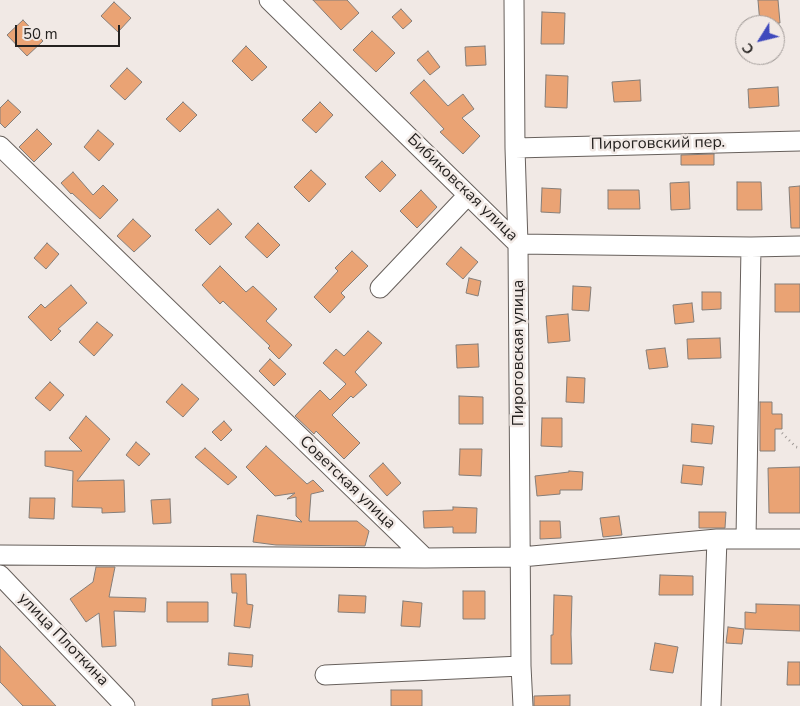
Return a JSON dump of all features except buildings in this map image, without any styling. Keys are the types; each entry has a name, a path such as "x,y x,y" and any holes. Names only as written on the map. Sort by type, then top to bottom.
{"street":[{"name":"Бибиковская улица","path":"269,0 518,244 800,246"},
{"name":"Пироговская улица","path":"514,0 523,706"},
{"name":"Пироговский пер.","path":"515,148 800,141"},
{"name":"Советская улица","path":"0,146 425,558"},
{"path":"380,288 468,194"},
{"path":"746,538 751,247"},
{"path":"0,555 521,557 717,539 800,539"},
{"path":"711,706 717,539"},
{"name":"улица Плоткина","path":"0,575 125,706"},
{"path":"325,675 521,666"}],"path":[{"path":"782,433 796,447 800,448"}]}
